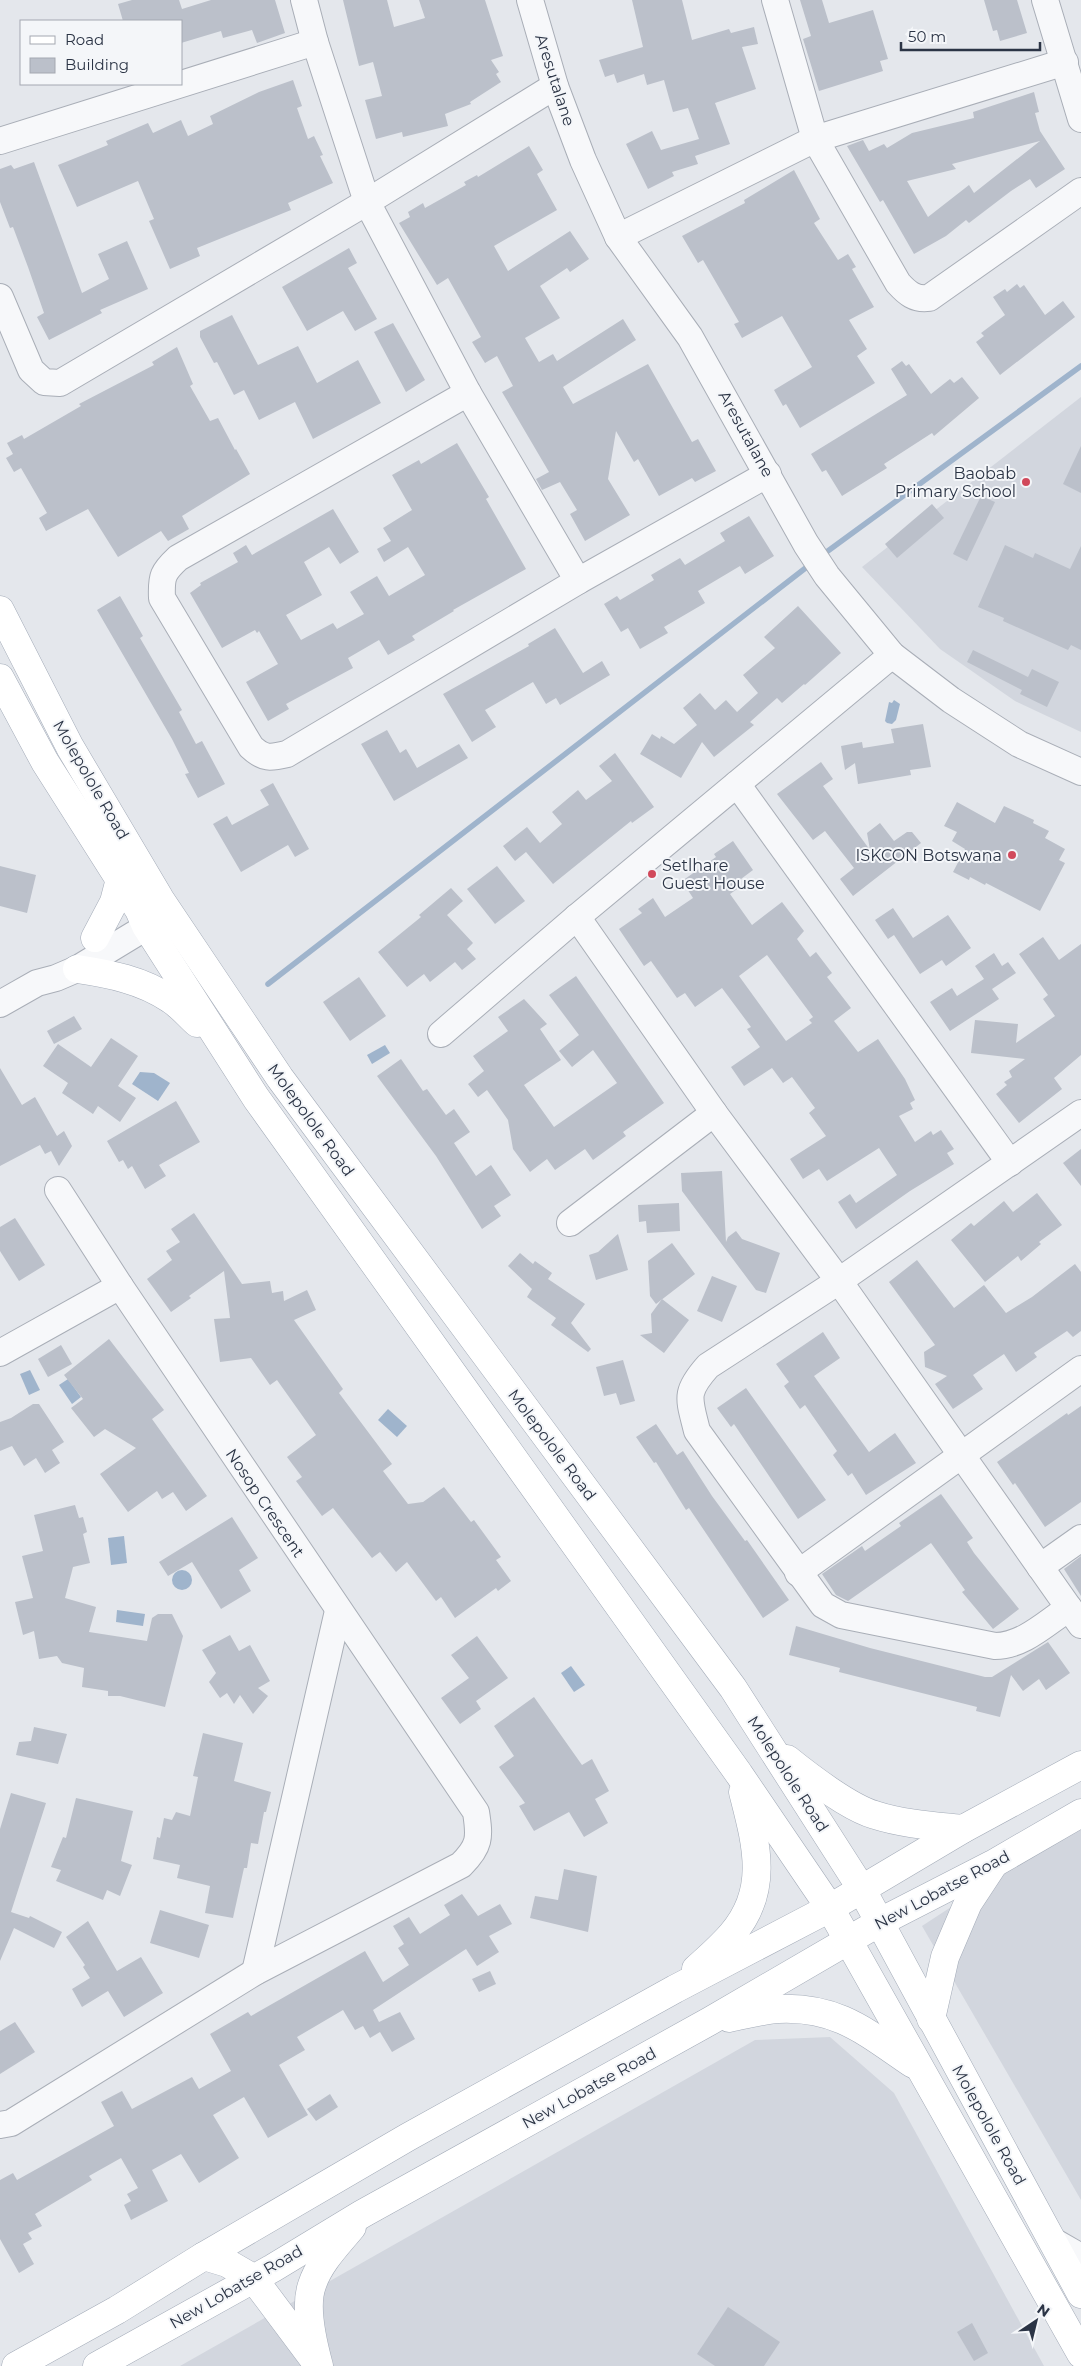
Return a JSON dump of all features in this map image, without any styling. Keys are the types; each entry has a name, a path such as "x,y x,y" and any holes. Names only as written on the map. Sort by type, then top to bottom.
{"main road":[{"name":"Molepolole Road","path":"0,610 222,1046 262,1106 739,1774 830,1908 1081,2354"},
{"name":"Molepolole Road","path":"0,678 45,762 120,880 153,912 280,1078 733,1688 861,1888 1081,2294"},
{"path":"95,938 114,902 120,880"},
{"path":"78,969 110,974 141,983 171,999 222,1046"},
{"path":"772,1747 809,1776 857,1808 874,1815 916,1824 963,1829"},
{"path":"16,2366 117,2310 204,2256 400,2142 676,1990 830,1908 963,1829 1081,1765"},
{"path":"676,1990 733,1933 751,1903 758,1874 754,1835 739,1774"},
{"name":"New Lobatse Road","path":"97,2366 362,2214 710,2021 880,1922 993,1864 1081,1813"},
{"path":"931,2019 945,1957 955,1932 968,1903 993,1864"},
{"path":"710,2021 776,2009 802,2009 834,2015 882,2041 918,2067"},
{"path":"319,2366 312,2338 311,2286 323,2264 362,2214"},
{"path":"204,2256 226,2263 252,2278 319,2366"}],"street":[{"path":"304,0 315,42 367,202 468,393 578,581"},
{"name":"Aresutalane","path":"530,0 554,86 583,160 618,238 690,337 806,544 827,576 892,655 951,700 1019,744 1081,772"},
{"path":"775,0 815,139 898,283 906,292 919,299 929,298 1081,191"},
{"path":"1045,0 1081,119"},
{"path":"182,83 315,42"},
{"path":"618,238 815,139 1065,62"},
{"path":"0,140 177,85"},
{"path":"0,297 31,370 44,382 60,383 367,202 554,86"},
{"path":"468,393 178,558 164,570 161,581 162,598 251,747 260,756 274,757 287,754 578,581 768,474"},
{"path":"441,1034 577,917 892,655"},
{"path":"737,784 1010,1163"},
{"path":"37,983 48,967 95,938 153,912"},
{"path":"0,1004 37,983 78,969 153,912"},
{"path":"577,917 714,1113 839,1281 963,1455 1075,1616 1018,1642 1006,1646 995,1646 842,1615 823,1605 697,1431 689,1400 693,1383 708,1366 839,1281 1081,1113"},
{"path":"570,1223 714,1113"},
{"name":"Nosop Crescent","path":"58,1190 120,1286 338,1611 476,1812 479,1836 473,1853 461,1865 255,1972"},
{"path":"0,1353 120,1286"},
{"path":"798,1573 1081,1369"},
{"path":"1040,1567 1081,1538"},
{"path":"0,2125 11,2123 255,1972 338,1611"},
{"path":"1053,2241 1081,2256"}],"shaded area":[{"name":"Baobab Primary School","path":"1081,397 1081,732 1015,701 940,649 862,567"},
{"path":"1081,1822 1081,2200 922,1926"},
{"path":"830,2037 894,2093 1044,2366 180,2366 755,2040"}],"water":[{"path":"894,700 900,704 896,720 892,724 885,721 889,702 892,703"},
{"path":"385,1045 390,1053 372,1064 367,1055"},
{"path":"140,1072 154,1073 170,1083 158,1101 132,1084"},
{"path":"30,1370 40,1390 29,1395 20,1374"},
{"path":"68,1379 81,1397 72,1404 59,1385"},
{"path":"388,1409 407,1426 397,1437 378,1420"},
{"path":"124,1536 127,1563 111,1565 108,1538"},
{"path":"182,1570 189,1573 192,1580 189,1587 182,1590 175,1587 172,1580 175,1573"},
{"path":"117,1610 145,1614 143,1626 116,1622"},
{"path":"571,1666 585,1685 574,1692 561,1673"}],"building":[{"path":"132,0 179,0 182,9 211,0 275,0 285,33 257,43 252,30 223,38 221,31 182,43 182,20 123,20 118,4"},
{"path":"343,0 387,0 394,27 425,18 419,0 485,0 503,56 491,60 499,72 496,74 501,82 470,102 471,104 445,114 448,126 403,137 402,132 376,139 365,100 382,96 373,62 359,66"},
{"path":"632,0 682,0 692,40 729,29 731,33 754,27 758,44 742,47 756,89 715,103 730,144 695,156 698,164 672,172 674,176 648,189 626,144 652,131 661,150 699,139 688,108 673,112 664,80 647,85 644,74 617,83 614,74 605,77 599,60 643,47"},
{"path":"800,0 822,0 829,23 873,10 888,59 880,61 883,71 819,91 803,39 811,36"},
{"path":"984,0 1017,0 1027,33 1000,41 997,30 993,31"},
{"path":"293,80 302,106 297,108 308,139 314,136 323,155 320,156 333,183 288,203 291,210 197,248 200,256 170,269 149,221 154,219 138,181 77,207 58,165 108,145 106,141 148,123 153,133 181,120 188,136 213,124 210,116 259,92"},
{"path":"1034,92 1039,112 1035,113 1040,131 1065,169 1036,188 1030,179 969,223 966,220 946,236 914,254 883,200 880,202 847,146 863,140 869,151 884,144 887,148 912,133 974,118 973,112","holes":["1040,141 974,193 969,185 928,217 907,181 956,169 952,164"]},
{"path":"529,146 543,170 537,174 557,210 494,246 508,271 570,231 589,259 570,272 567,268 540,286 560,318 525,338 539,362 553,354 557,361 623,319 636,340 563,387 573,404 648,364 692,442 698,439 716,471 695,482 692,478 659,496 638,459 634,462 616,431 608,479 630,515 585,541 570,514 577,510 560,482 542,490 536,479 549,472 502,392 513,386 497,356 485,363 472,342 481,337 448,278 437,285 399,223 410,217 408,212 423,203 425,208 466,185 464,182 477,175 478,177"},
{"path":"34,162 82,293 109,279 98,254 127,241 148,289 100,310 102,313 49,340 37,317 44,313 28,267 13,227 10,228 0,202 0,169 11,165 14,169"},
{"path":"794,170 820,219 814,223 838,260 848,254 856,267 852,269 874,307 849,320 867,349 857,356 875,383 800,428 786,404 783,406 774,390 812,367 782,316 742,338 734,324 739,322 703,260 698,263 682,236 745,203 744,200"},
{"path":"349,248 357,263 348,268 377,319 355,331 343,311 307,331 282,287"},
{"path":"1017,284 1020,288 1024,285 1045,315 1063,301 1075,317 1000,375 976,342 984,336 981,333 1005,315 993,297 1005,289 1007,292"},
{"path":"232,315 258,365 298,346 317,383 358,360 381,403 313,439 295,402 259,420 244,390 234,395 217,362 214,363 200,337 200,331"},
{"path":"393,323 425,380 406,392 374,332"},
{"path":"177,347 193,384 190,386 210,421 218,418 250,474 182,516 189,529 168,541 161,531 118,557 88,509 46,531 39,518 47,513 21,468 14,472 6,458 13,454 7,443 22,435 24,439 81,406 79,404 154,365 152,362"},
{"path":"902,361 906,366 909,364 931,394 950,379 954,383 962,377 979,398 934,436 932,433 884,464 887,468 842,496 826,470 822,472 811,454 907,395 891,369"},
{"path":"457,443 489,497 486,499 526,569 453,610 412,636 415,640 388,655 379,640 348,658 353,668 286,704 289,709 268,721 246,682 278,664 259,631 257,633 255,630 222,648 190,593 201,585 200,583 238,562 233,553 246,545 252,555 333,509 359,552 340,564 329,547 304,562 322,595 286,615 301,640 333,623 337,629 364,614 350,592 377,576 389,596 425,575 408,547 384,562 377,549 391,541 383,528 412,510 392,475 419,460 421,464"},
{"path":"1081,446 1081,493 1063,484"},
{"path":"981,496 995,502 967,561 953,554"},
{"path":"932,504 944,518 897,558 885,544"},
{"path":"749,516 774,556 745,574 740,566 698,591 705,603 664,627 668,633 640,649 628,628 621,632 604,604 617,596 620,600 654,580 651,575 680,558 685,565 725,541 720,533"},
{"path":"1005,545 1033,558 1035,553 1070,569 1081,546 1081,650 1071,645 1068,650 1003,621 1004,618 978,607"},
{"path":"120,596 143,636 140,638 182,710 179,712 196,744 202,741 225,784 198,798 185,774 189,773 172,739 97,610"},
{"path":"798,606 841,653 782,703 777,698 750,722 754,725 714,757 702,742 681,778 640,754 652,734 660,739 661,736 674,744 697,725 683,708 700,693 715,710 726,700 737,712 758,693 743,675 775,648 764,637"},
{"path":"555,628 583,673 602,661 610,675 560,705 556,698 546,704 533,682 485,710 496,727 472,742 443,694 529,646 528,644"},
{"path":"973,650 1028,677 1032,669 1059,682 1047,707 1020,694 1022,690 967,662"},
{"path":"923,724 931,767 910,770 911,775 858,784 855,763 845,770 841,746 862,742 863,748 894,743 891,729"},
{"path":"387,730 400,753 406,749 417,768 459,744 468,758 394,801 361,744"},
{"path":"615,753 654,807 632,823 631,821 553,884 526,852 515,861 503,846 527,827 540,843 562,824 552,812 578,790 586,800 612,781 599,766"},
{"path":"821,762 833,779 823,786 870,850 867,833 880,823 894,841 907,832 912,832 921,843 853,896 840,879 854,868 825,831 813,840 777,794"},
{"path":"273,783 309,849 295,857 288,845 241,872 213,824 227,816 232,825 269,805 260,790"},
{"name":"ISKCON Botswana","path":"957,802 995,823 1004,806 1034,820 1033,823 1049,831 1045,838 1065,849 1059,860 1065,863 1040,911 986,883 985,885 970,877 969,880 953,872 965,849 952,841 957,832 944,826"},
{"path":"733,841 753,870 737,882 740,887 730,894 752,925 782,902 804,931 797,939 810,957 816,952 832,973 827,977 851,1008 834,1021 858,1052 878,1039 905,1079 915,1100 910,1103 913,1109 899,1116 915,1142 931,1131 933,1135 941,1130 954,1149 947,1153 954,1164 910,1191 856,1229 838,1202 850,1194 856,1203 897,1175 879,1148 827,1181 819,1169 803,1179 790,1159 826,1136 809,1113 815,1108 792,1077 783,1083 772,1068 744,1086 731,1067 760,1047 747,1029 751,1027 722,988 695,1007 685,993 677,998 651,961 644,966 619,929 642,913 638,909 653,898 665,917 693,898 682,881 716,857 714,854","holes":["767,955 813,1017 809,1020 812,1023 786,1041 739,976"]},
{"path":"0,866 36,875 27,913 0,906"},
{"path":"497,866 525,901 495,924 467,889"},
{"path":"451,888 463,901 447,915 473,943 467,949 476,959 462,970 455,962 430,982 424,974 407,987 378,952 421,917 419,915"},
{"path":"893,908 913,938 948,915 971,948 946,966 942,960 920,974 894,935 888,939 875,920"},
{"path":"1043,937 1059,960 1081,944 1081,1055 1054,1078 1062,1089 1019,1123 996,1094 1007,1085 1004,1082 1012,1077 1009,1071 1025,1059 971,1053 975,1020 1018,1024 1016,1043 1055,1016 1043,999 1048,995 1019,954"},
{"path":"994,953 1002,966 1008,962 1016,973 992,989 999,999 950,1031 930,1002 952,988 957,996 984,979 975,966"},
{"path":"576,976 664,1103 623,1132 626,1136 593,1160 585,1149 555,1170 547,1159 530,1172 513,1149 508,1120 487,1090 478,1097 468,1084 484,1071 473,1056 508,1031 498,1017 524,999 547,1024 540,1029 561,1060 524,1085 554,1127 617,1083 593,1050 572,1067 559,1051 579,1035 549,995"},
{"path":"359,977 386,1016 350,1041 323,1002"},
{"path":"74,1016 82,1029 54,1044 47,1031"},
{"path":"111,1038 138,1056 118,1086 136,1098 120,1122 98,1106 93,1114 62,1093 68,1083 43,1066 58,1044 91,1067"},
{"path":"401,1059 423,1091 427,1089 446,1115 454,1109 470,1132 454,1143 476,1176 491,1165 511,1195 494,1206 501,1216 482,1229 436,1156 377,1076"},
{"path":"0,1068 22,1105 35,1097 57,1136 64,1131 72,1146 59,1166 51,1151 45,1154 40,1145 0,1166"},
{"path":"176,1101 200,1142 159,1165 166,1176 145,1189 132,1166 128,1169 123,1160 119,1162 107,1141"},
{"path":"1081,1149 1081,1186 1063,1163"},
{"path":"722,1171 726,1242 728,1237 736,1231 742,1239 780,1253 766,1293 756,1290 682,1191 681,1173"},
{"path":"1037,1193 1062,1225 1039,1242 1041,1244 1021,1261 1018,1256 985,1282 951,1240 971,1223 974,1226 1004,1201 1013,1212"},
{"path":"679,1203 680,1231 647,1233 646,1221 639,1222 638,1205"},
{"path":"194,1213 242,1284 270,1281 272,1293 283,1291 284,1301 307,1290 316,1310 294,1320 343,1389 339,1393 392,1464 383,1471 408,1504 423,1502 444,1487 471,1522 474,1520 501,1557 496,1560 511,1581 498,1591 496,1588 455,1618 441,1597 436,1601 407,1562 396,1572 380,1552 372,1558 333,1508 322,1516 296,1481 302,1477 287,1457 316,1435 277,1380 270,1385 251,1358 220,1362 214,1319 230,1318 224,1271 189,1296 191,1298 171,1312 147,1279 172,1260 166,1251 180,1242 171,1229"},
{"path":"15,1218 45,1265 19,1281 0,1251 0,1227"},
{"path":"618,1234 628,1270 596,1280 589,1255 598,1252"},
{"path":"672,1243 695,1274 656,1304 650,1296 648,1261"},
{"path":"520,1253 533,1264 535,1261 552,1273 548,1279 585,1304 571,1323 591,1349 588,1352 551,1325 556,1318 527,1297 532,1289 508,1266"},
{"path":"917,1260 954,1308 984,1285 1006,1313 1032,1297 1075,1264 1081,1272 1081,1331 1073,1337 1067,1331 1034,1353 1037,1357 1016,1372 1004,1354 973,1375 983,1389 953,1409 935,1384 947,1376 925,1367 924,1352 935,1345 889,1282"},
{"path":"712,1276 737,1286 722,1322 697,1311"},
{"path":"662,1299 689,1320 664,1353 640,1335 652,1333 651,1314"},
{"path":"823,1332 840,1358 814,1376 869,1452 895,1433 916,1463 866,1495 852,1473 848,1476 833,1455 837,1451 805,1405 800,1409 784,1386 789,1382 776,1364"},
{"path":"109,1339 164,1410 152,1419 207,1496 186,1511 173,1492 162,1499 157,1491 128,1512 100,1474 136,1448 105,1429 94,1437 71,1408 83,1399 64,1375"},
{"path":"61,1345 72,1364 48,1377 38,1359"},
{"path":"623,1360 635,1401 620,1405 616,1393 604,1396 596,1367"},
{"path":"746,1388 826,1500 798,1519 734,1424 731,1427 717,1408"},
{"path":"33,1404 39,1404 64,1442 52,1450 60,1463 45,1473 36,1458 24,1466 12,1446 0,1451 0,1422 11,1418"},
{"path":"1081,1406 1081,1502 1045,1527 1015,1483 1013,1485 997,1462 1067,1413 1068,1415"},
{"path":"656,1424 677,1455 683,1451 712,1496 745,1541 747,1540 789,1600 763,1618 689,1508 686,1510 656,1462 654,1463 636,1437"},
{"path":"941,1494 973,1538 967,1542 974,1553 1019,1609 993,1629 962,1592 965,1590 931,1543 848,1601 836,1595 822,1574 862,1546 865,1551 901,1526 899,1523"},
{"path":"75,1505 79,1518 83,1517 87,1532 83,1534 90,1563 73,1567 65,1598 96,1607 89,1632 147,1641 152,1618 158,1614 172,1614 183,1636 165,1707 120,1696 108,1696 108,1691 82,1687 84,1668 62,1663 57,1656 39,1659 34,1631 23,1635 15,1602 33,1598 22,1556 43,1551 34,1515"},
{"path":"232,1517 258,1558 239,1570 251,1591 221,1609 192,1562 168,1576 159,1562"},
{"path":"1081,1556 1081,1596 1064,1569"},
{"path":"796,1626 870,1648 985,1677 992,1677 1048,1642 1070,1673 1046,1690 1039,1679 1023,1691 1011,1675 1000,1717 976,1711 977,1707 839,1672 840,1668 789,1655"},
{"path":"230,1635 239,1651 250,1645 270,1681 258,1688 268,1696 253,1714 240,1695 234,1704 227,1693 220,1698 209,1682 216,1673 202,1650"},
{"path":"477,1636 508,1678 476,1701 481,1709 460,1724 441,1698 469,1678 451,1655"},
{"path":"534,1697 582,1765 592,1759 609,1791 595,1799 608,1823 584,1837 569,1812 534,1831 519,1806 525,1803 499,1767 514,1756 494,1726"},
{"path":"34,1727 67,1734 58,1764 16,1755 19,1742 31,1741"},
{"path":"203,1733 243,1743 234,1781 271,1792 266,1812 264,1812 258,1844 251,1843 247,1868 244,1868 233,1918 205,1913 210,1886 177,1878 180,1865 153,1859 157,1837 160,1838 164,1818 172,1820 176,1812 190,1816 198,1777 193,1776"},
{"path":"11,1793 46,1803 11,1912 29,1918 30,1916 62,1932 54,1948 14,1928 0,1961 0,1829"},
{"path":"76,1798 133,1811 121,1861 132,1865 120,1896 107,1890 103,1900 56,1881 61,1870 51,1867 63,1837 66,1838"},
{"path":"564,1869 597,1876 588,1932 530,1918 535,1896 558,1900"},
{"path":"462,1894 478,1916 500,1904 512,1924 489,1936 499,1952 477,1966 466,1949 373,2010 379,2022 400,2012 415,2039 392,2052 380,2032 370,2038 363,2026 355,2030 343,2010 297,2037 305,2050 279,2065 308,2115 268,2138 244,2097 213,2115 239,2158 199,2183 181,2154 152,2170 168,2201 131,2220 124,2205 131,2201 127,2194 138,2188 121,2158 89,2176 92,2180 35,2214 42,2226 28,2233 32,2239 23,2244 34,2264 19,2273 0,2239 0,2180 13,2173 17,2180 114,2126 101,2102 122,2091 132,2109 192,2077 199,2089 231,2071 210,2034 248,2012 251,2016 365,1951 383,1982 409,1965 398,1948 404,1944 393,1926 409,1917 420,1934 450,1915 444,1905"},
{"path":"160,1910 209,1925 199,1958 150,1943"},
{"path":"88,1921 117,1971 141,1957 163,1993 124,2017 108,1991 82,2007 72,1989 90,1978 83,1967 85,1965 66,1937"},
{"path":"490,1971 496,1984 479,1992 472,1979"},
{"path":"15,2022 35,2052 0,2074 0,2031"},
{"path":"330,2094 338,2107 316,2121 307,2109"},
{"path":"728,2307 780,2342 764,2366 715,2366 697,2354"},
{"path":"972,2323 988,2353 974,2361 957,2332"}],"waterway":[{"path":"821,556 1081,366"},
{"path":"268,984 812,563"}],"place":[{"name":"Baobab Primary School","path":"1026,482"},
{"name":"ISKCON Botswana","path":"1012,855"},
{"name":"Setlhare Guest House","path":"652,874"}]}
